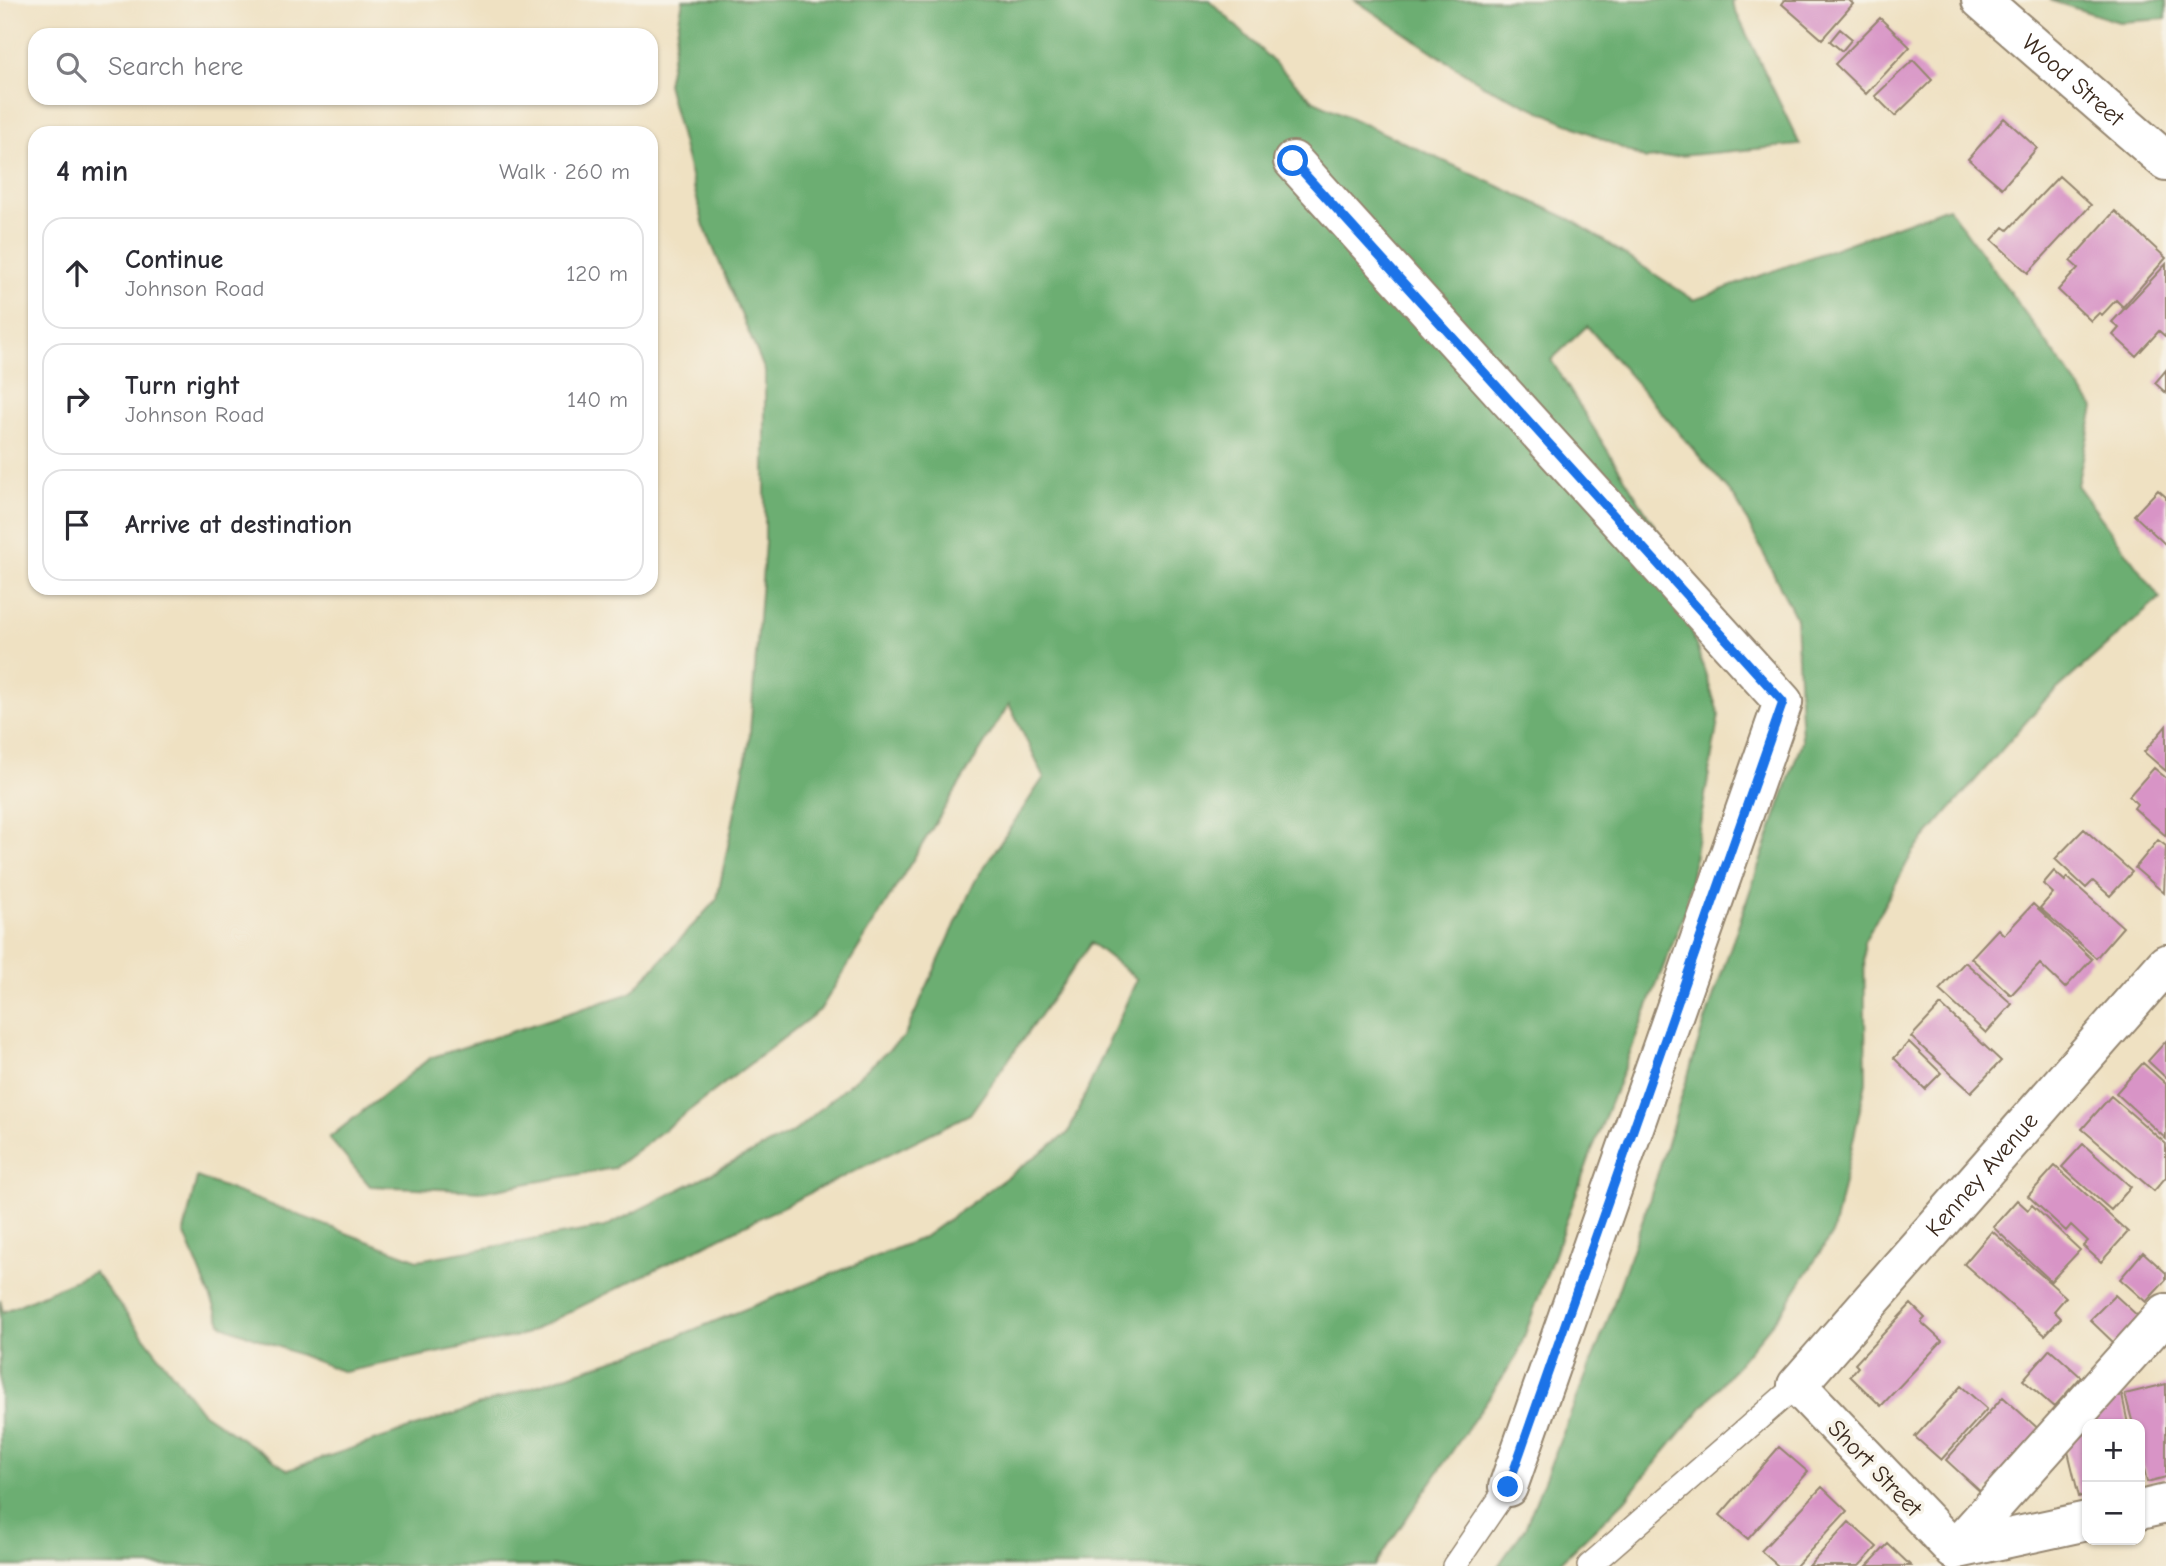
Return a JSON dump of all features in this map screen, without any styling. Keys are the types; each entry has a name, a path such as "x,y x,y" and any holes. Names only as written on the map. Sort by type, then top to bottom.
{"street":[{"name":"Wood Street","path":"1981,0 2166,161"},
{"path":"1293,161 1783,702 1508,1487"},
{"name":"Kenney Avenue","path":"1797,1385 2166,964"},
{"path":"1954,1550 2166,1313"},
{"name":"Short Street","path":"1797,1385 1954,1550"},
{"path":"2145,1509 2166,1504"},
{"path":"1954,1550 2082,1522"}],"lane":[{"path":"1590,1566 1797,1385"},
{"path":"1454,1566 1508,1487"}],"green space":[{"path":"683,0 1209,0 1314,101 1572,220 1694,300 1948,207 2094,408 2077,485 2160,598 2045,700 1913,852 1864,942 1866,1082 1833,1232 1784,1309 1624,1501 1556,1566 1498,1566 1525,1528 1605,1328 1650,1198 1704,1024 1802,741 1796,618 1736,499 1587,326 1551,360 1659,533 1719,715 1685,911 1593,1148 1517,1356 1374,1566 0,1566 0,1300 3,1312 94,1272 202,1412 288,1470 651,1347 924,1237 1068,1133 1137,979 1091,943 970,1114 523,1335 344,1372 222,1325 184,1232 197,1177 418,1260 605,1227 795,1131 904,1037 975,881 1044,777 1009,704 820,1010 614,1168 485,1191 370,1186 329,1138 430,1058 631,993 717,899 749,744 765,542 765,371 704,226 667,84"},
{"path":"1355,0 1734,0 1732,4 1800,145 1646,159 1483,85"},
{"path":"2049,0 2166,0 2166,19 2119,22"}],"building":[{"path":"1785,0 1849,0 1853,4 1822,39 1782,4"},
{"path":"1880,18 1910,47 1866,94 1835,64"},
{"path":"1840,29 1852,39 1842,51 1830,41"},
{"path":"1913,60 1932,80 1895,116 1875,96"},
{"path":"2004,118 2037,148 2002,188 1968,159"},
{"path":"2059,176 2091,205 2028,273 1992,240 2004,227 2008,230"},
{"path":"2115,211 2166,258 2123,307 2116,300 2102,315 2099,313 2091,321 2058,290 2078,268 2070,261"},
{"path":"2166,264 2166,337 2159,331 2136,356 2113,335 2119,328 2112,322"},
{"path":"2166,370 2166,393 2155,383"},
{"path":"2158,490 2166,497 2166,545 2134,515"},
{"path":"2166,726 2166,771 2144,752"},
{"path":"2154,768 2166,778 2166,836 2134,808 2137,804 2129,796"},
{"path":"2084,829 2132,872 2110,896 2093,881 2086,888 2055,859"},
{"path":"2158,840 2166,846 2164,893 2135,868"},
{"path":"2054,871 2065,881 2067,877 2123,927 2096,958 2040,908 2053,893 2043,884"},
{"path":"2033,904 2092,959 2065,988 2040,964 2011,995 1971,958 1998,929 2004,935"},
{"path":"1965,962 2012,1004 1986,1033 1939,990"},
{"path":"1941,1005 2001,1061 1971,1092 1911,1037"},
{"path":"2166,1041 2166,1078 2148,1061"},
{"path":"1909,1042 1941,1073 1925,1089 1894,1058"},
{"path":"2143,1063 2166,1084 2166,1139 2116,1093"},
{"path":"2111,1096 2166,1144 2166,1177 2154,1191 2082,1129"},
{"path":"2083,1144 2131,1187 2111,1210 2062,1167"},
{"path":"2055,1166 2128,1232 2101,1262 2083,1246 2088,1241 2071,1225 2066,1231 2028,1196"},
{"path":"2017,1200 2028,1210 2032,1205 2080,1250 2051,1281 1993,1227"},
{"path":"1992,1231 2066,1297 2054,1311 2061,1318 2045,1335 1964,1264"},
{"path":"2143,1252 2166,1273 2166,1280 2146,1302 2120,1279"},
{"path":"2115,1295 2140,1318 2116,1345 2090,1320"},
{"path":"1911,1304 1925,1318 1921,1322 1942,1341 1881,1406 1850,1376 1858,1367 1855,1364"},
{"path":"2050,1349 2081,1377 2054,1407 2023,1380"},
{"path":"2166,1384 2166,1477 2147,1482 2145,1419 2132,1419 2125,1394"},
{"path":"1961,1386 1987,1409 1941,1460 1915,1437"},
{"path":"2122,1395 2127,1419 2085,1419 2099,1401"},
{"path":"2003,1397 2042,1432 1984,1495 1946,1460"},
{"path":"2082,1423 2082,1496 2079,1497 2066,1443"},
{"path":"1779,1447 1808,1472 1748,1539 1720,1515"},
{"path":"1822,1487 1847,1511 1796,1566 1778,1566 1761,1551"},
{"path":"1849,1522 1877,1547 1859,1566 1809,1566"},
{"path":"1888,1544 1911,1566 1867,1566"}],"route":[{"path":"1293,161 1783,702 1508,1487"}]}
